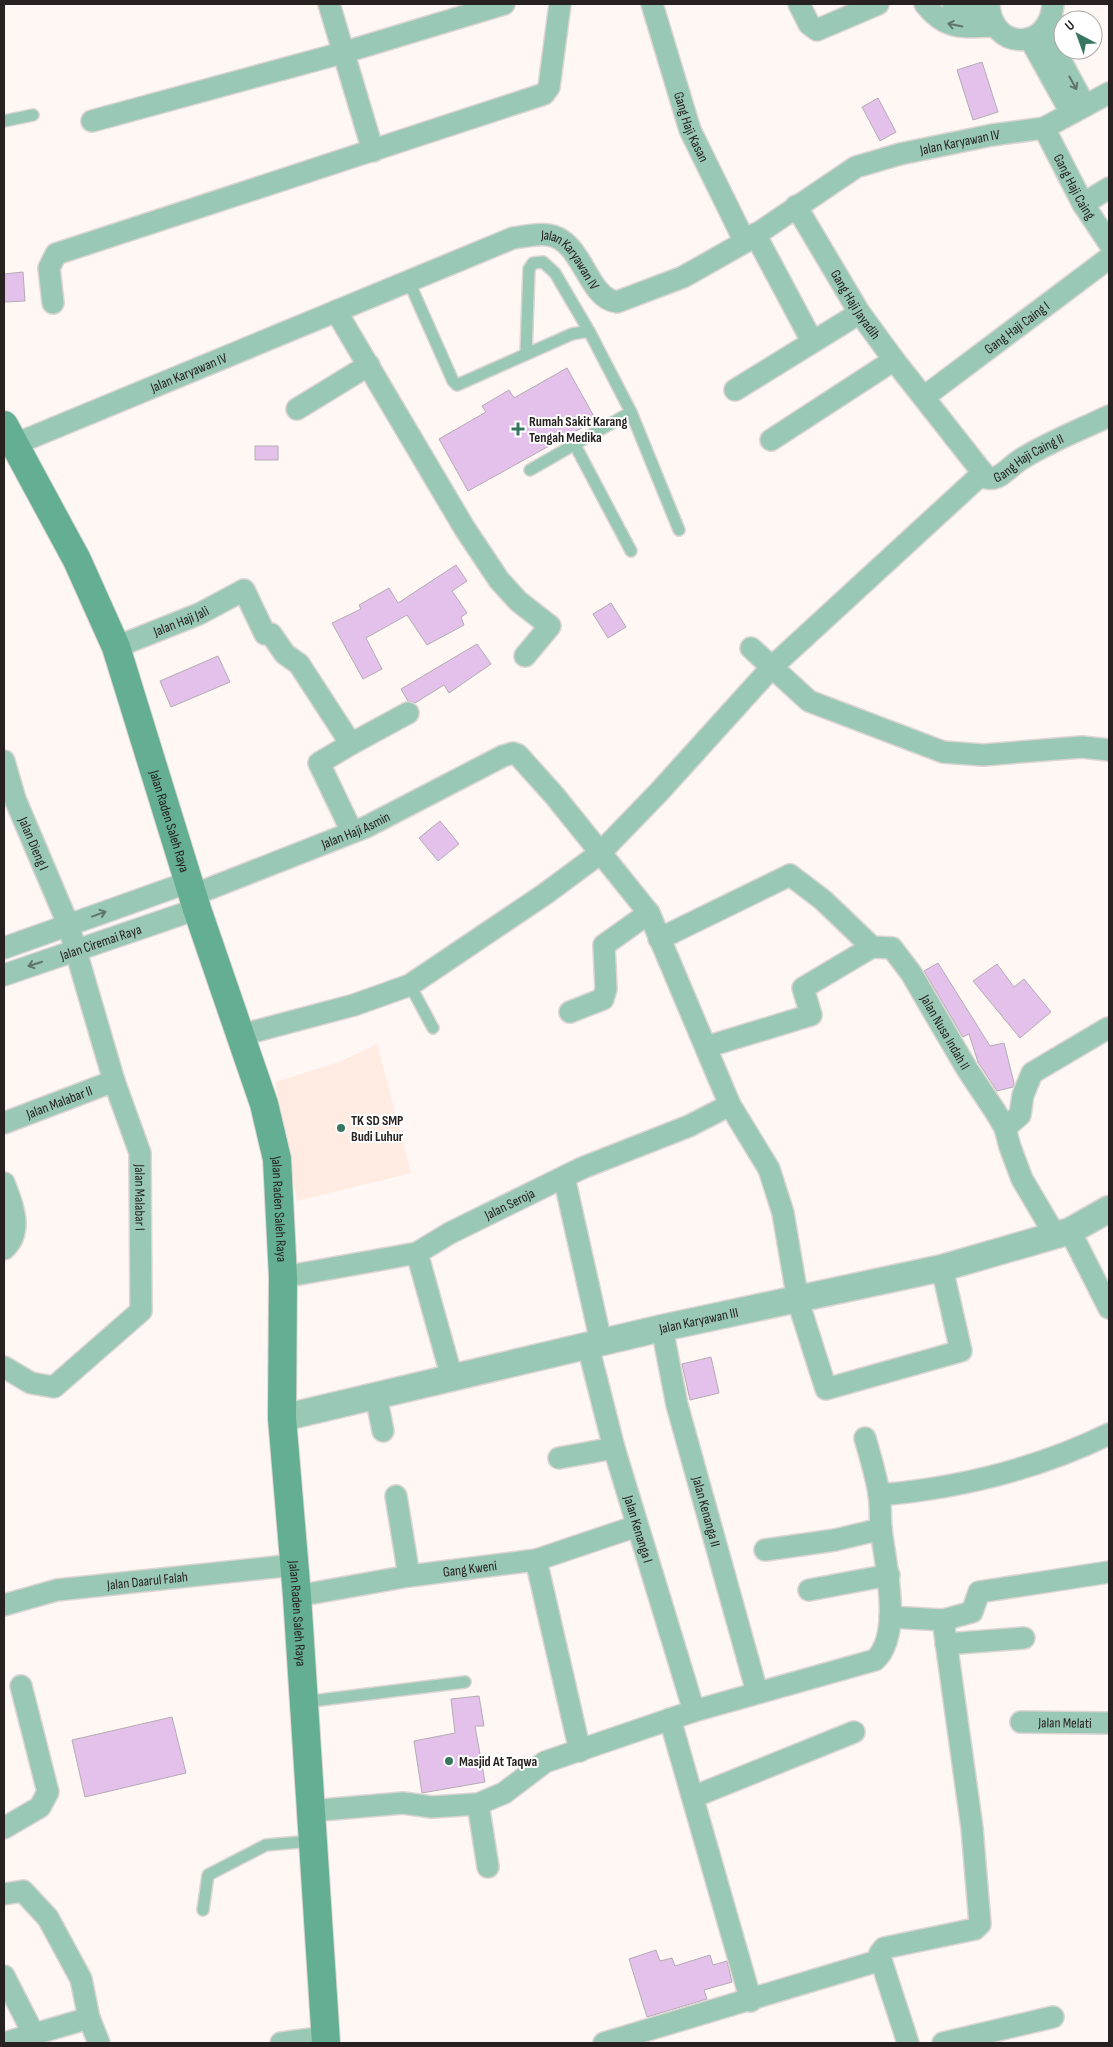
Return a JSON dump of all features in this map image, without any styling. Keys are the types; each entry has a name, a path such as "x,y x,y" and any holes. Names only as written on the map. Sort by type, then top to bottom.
{"main road":[{"name":"Jalan Raden Saleh Raya","path":"8,435 77,560 116,648 193,895 264,1104 277,1159 283,1277 282,1418 297,1596 326,2040"}],"street":[{"path":"329,4 342,53 373,151"},
{"path":"92,121 342,53 504,4"},
{"path":"53,303 49,268 56,254 544,94 549,87 560,4"},
{"name":"Gang Haji Kasan","path":"652,4 690,130 750,238 812,341"},
{"path":"800,4 809,24 817,30 878,4"},
{"path":"925,4 936,17 950,25 994,26"},
{"path":"953,4 967,10 983,4"},
{"path":"989,4 990,16 994,26 1004,35 1017,40 1037,34 1052,17 1053,4"},
{"path":"1037,34 1078,109"},
{"name":"Jalan Karyawan IV","path":"8,435 336,311 513,238 548,235 563,241 576,254 599,291 607,299 617,302 683,277 750,238 856,167 900,154 992,135 1044,128 1109,93"},
{"name":"Gang Haji Caing","path":"1044,128 1083,204 1109,243"},
{"path":"1083,204 1109,188"},
{"name":"Gang Haji Jayadih","path":"796,206 859,312 924,397"},
{"name":"Gang Haji Caing I","path":"924,397 1109,258"},
{"path":"336,311 465,529 499,580 518,601 550,626 524,656"},
{"path":"735,390 850,319"},
{"path":"771,440 894,360"},
{"path":"297,409 369,365"},
{"name":"Gang Haji Caing II","path":"924,397 983,473 993,479 999,477 1020,460 1109,416"},
{"path":"241,1035 354,1005 410,986 545,894 599,854 659,792 983,473"},
{"name":"Jalan Haji Jali","path":"116,648 199,614 244,590 265,634 271,634 285,654 299,664 351,744"},
{"path":"750,648 809,701 943,752 983,755 1082,747 1109,750"},
{"path":"352,832 319,763 408,713"},
{"name":"Jalan Haji Asmin","path":"193,895 352,832 512,753 522,759 554,795 599,854"},
{"name":"Jalan Dieng I","path":"4,761 10,802 68,924"},
{"path":"599,854 648,913 730,1105 769,1169 783,1213 798,1300 826,1389 961,1351 942,1268"},
{"path":"660,939 788,875 793,875 823,900 872,947 803,988 811,1015 706,1046"},
{"name":"Jalan Ciremai Raya","path":"4,948 68,924 193,895"},
{"name":"Jalan Ciremai Raya","path":"4,974 76,951 193,895"},
{"path":"570,1012 603,999 606,989 604,945 648,913"},
{"name":"Jalan Malabar I","path":"4,1367 31,1383 54,1387 141,1311 140,1153 114,1081 68,924"},
{"name":"Jalan Nusa Indah II","path":"872,947 892,948 1005,1128 1010,1148 1022,1179 1063,1233 1109,1308"},
{"path":"1005,1128 1020,1115 1023,1095 1032,1073 1108,1028"},
{"name":"Jalan Malabar II","path":"4,1123 114,1081"},
{"name":"Jalan Seroja","path":"283,1277 417,1253 482,1217 582,1168 689,1126 730,1105"},
{"name":"Jalan Kenanga I","path":"564,1178 614,1448 694,1712"},
{"path":"4,1183 14,1209 15,1228 4,1249"},
{"name":"Jalan Karyawan III","path":"282,1418 662,1328 942,1268 1063,1233 1109,1209"},
{"path":"417,1253 452,1378"},
{"name":"Jalan Kenanga II","path":"662,1328 677,1405 757,1692"},
{"path":"376,1396 383,1431"},
{"path":"879,1495 925,1491 1008,1473 1080,1448 1109,1434"},
{"path":"310,1810 402,1803 432,1807 478,1804 504,1793 545,1762 670,1719 757,1692 875,1660 882,1653 890,1616 889,1575 881,1528 879,1495 866,1438"},
{"path":"559,1458 614,1448"},
{"path":"396,1496 409,1576"},
{"name":"Gang Kweni","path":"297,1596 409,1576 536,1560 638,1526"},
{"path":"765,1550 835,1540 881,1528"},
{"path":"536,1560 580,1751"},
{"name":"Jalan Daarul Falah","path":"4,1605 57,1590 294,1566"},
{"path":"890,1616 942,1620 972,1612 979,1592 1109,1572"},
{"path":"809,1590 889,1575"},
{"path":"908,2043 880,1953 884,1948 976,1929 980,1924 972,1828 942,1620"},
{"path":"946,1644 1024,1638"},
{"path":"4,1828 40,1808 48,1792 21,1686"},
{"path":"670,1719 751,2001"},
{"name":"Jalan Melati","path":"1021,1722 1109,1723"},
{"path":"693,1797 854,1732"},
{"path":"478,1804 488,1867"},
{"path":"4,1894 23,1891 48,1918 81,1979 89,2018 99,2043"},
{"path":"604,2043 751,2001 881,1960"},
{"path":"4,1976 33,2033"},
{"path":"943,2043 1053,2017"},
{"path":"4,2043 89,2018"},
{"path":"281,2043 326,2040"}],"lane":[{"path":"4,121 33,115"},
{"path":"526,354 528,269 533,263 543,262 555,273 589,331 631,412 679,530"},
{"path":"409,282 455,384 464,383 572,334 589,331"},
{"path":"530,470 631,412"},
{"path":"575,445 631,551"},
{"path":"410,986 433,1028"},
{"path":"304,1702 465,1682"},
{"path":"203,1910 208,1875 266,1845 312,1841"}],"shaded area":[{"name":"TK SD SMP Budi Luhur","path":"377,1044 411,1173 297,1201 275,1082 339,1062"}],"building":[{"path":"982,62 998,112 973,120 957,70"},
{"path":"878,98 896,132 880,141 862,107"},
{"path":"23,272 25,301 4,302 4,274"},
{"name":"Rumah Sakit Karang Tengah Medika","path":"567,368 596,420 468,491 439,439 486,412 482,406 509,390 514,398"},
{"path":"255,446 278,446 278,460 255,460"},
{"path":"456,565 467,581 452,591 467,613 461,617 464,625 427,645 407,615 366,638 382,669 363,679 332,623 361,609 359,605 389,588 398,603"},
{"path":"611,603 626,627 608,638 593,614"},
{"path":"477,644 491,664 449,693 444,685 415,703 408,701 401,689"},
{"path":"218,656 230,682 171,707 160,681"},
{"path":"440,821 459,844 438,861 419,838"},
{"path":"938,963 990,1046 1004,1043 1014,1083 1013,1087 997,1091 978,1062 969,1034 963,1037 924,971"},
{"path":"997,964 1014,987 1024,979 1051,1012 1020,1038 973,981"},
{"path":"711,1357 719,1393 690,1400 682,1364"},
{"name":"Masjid At Taqwa","path":"479,1696 484,1726 475,1726 485,1782 422,1793 414,1741 455,1733 451,1699"},
{"path":"172,1717 186,1773 85,1797 72,1740"},
{"path":"656,1950 660,1961 672,1958 675,1966 710,1955 713,1965 727,1961 732,1982 704,1990 707,1999 647,2017 629,1959"}],"place":[{"name":"Rumah Sakit Karang Tengah Medika","path":"518,429"},
{"name":"TK SD SMP Budi Luhur","path":"341,1128"},
{"name":"Masjid At Taqwa","path":"449,1761"}]}
